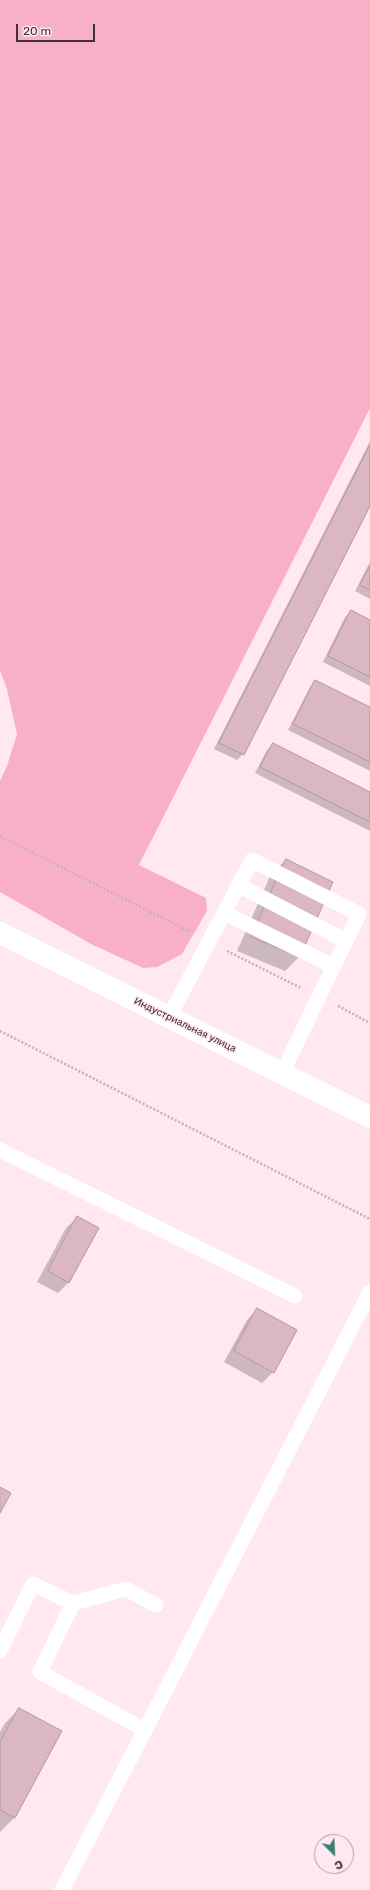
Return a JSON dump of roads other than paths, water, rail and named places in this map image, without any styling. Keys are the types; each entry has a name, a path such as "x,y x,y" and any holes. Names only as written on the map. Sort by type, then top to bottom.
{"street":[{"name":"Индустриальная улица","path":"0,933 370,1117"}],"lane":[{"path":"169,1017 252,860 359,914 282,1073"},
{"path":"238,886 346,941"},
{"path":"224,913 333,966"},
{"path":"0,1150 295,1296"},
{"path":"62,1890 370,1292"},
{"path":"0,1651 33,1584 73,1602 126,1589 156,1605"},
{"path":"73,1602 40,1672 145,1730"}]}
